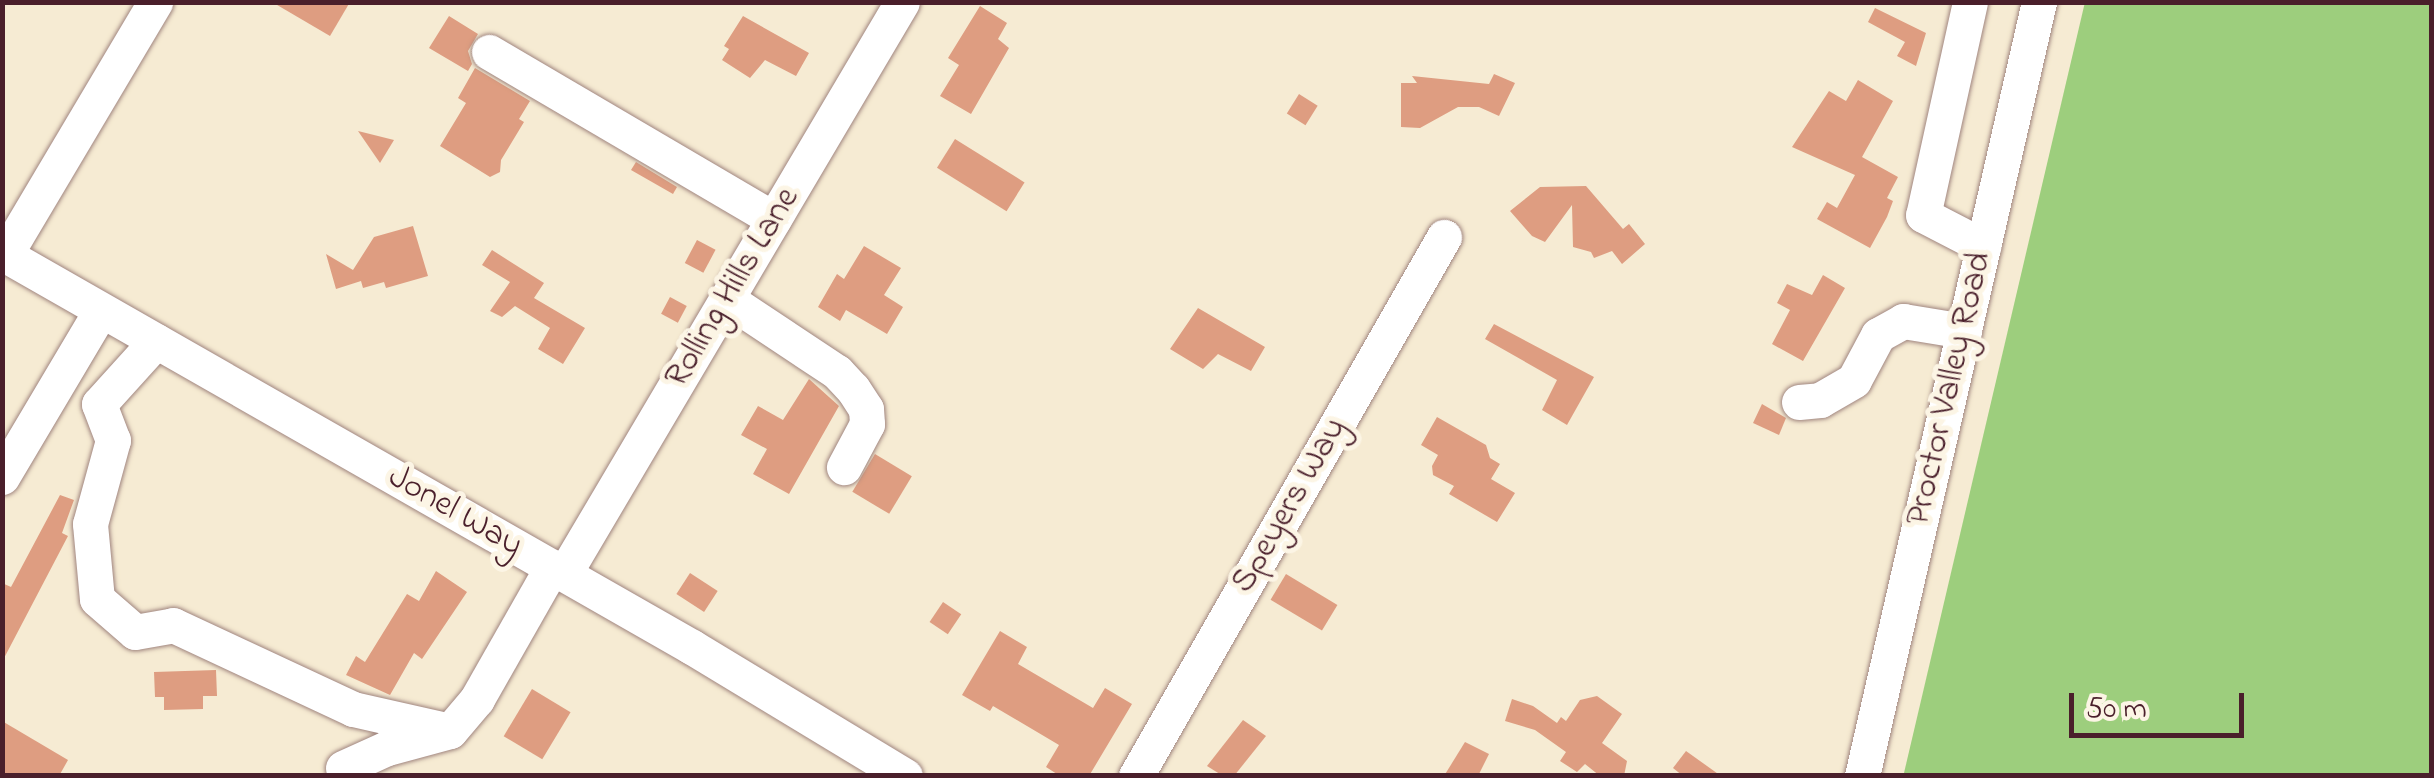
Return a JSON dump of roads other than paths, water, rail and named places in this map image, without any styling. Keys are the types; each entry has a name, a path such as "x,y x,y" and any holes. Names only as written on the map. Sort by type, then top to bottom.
{"street":[{"path":"4,254 155,2"},
{"name":"Rolling Hills Lane","path":"450,731 477,699 727,299 902,2"},
{"path":"1970,2 1923,216 1983,246"},
{"name":"Proctor Valley Road","path":"1862,776 2038,2"},
{"path":"489,52 774,219"},
{"name":"Speyers Way","path":"1136,776 1444,237"},
{"name":"Jonel Way","path":"4,254 558,571 905,776"},
{"path":"727,299 837,372 866,409 867,424 844,467"},
{"path":"2,477 101,310"},
{"path":"1799,402 1820,400 1854,380 1878,335 1902,321 1964,330"},
{"path":"156,341 99,404 113,440 90,524 97,600 135,632 173,624 353,710 450,731"},
{"path":"342,768 387,748 450,731"}]}
